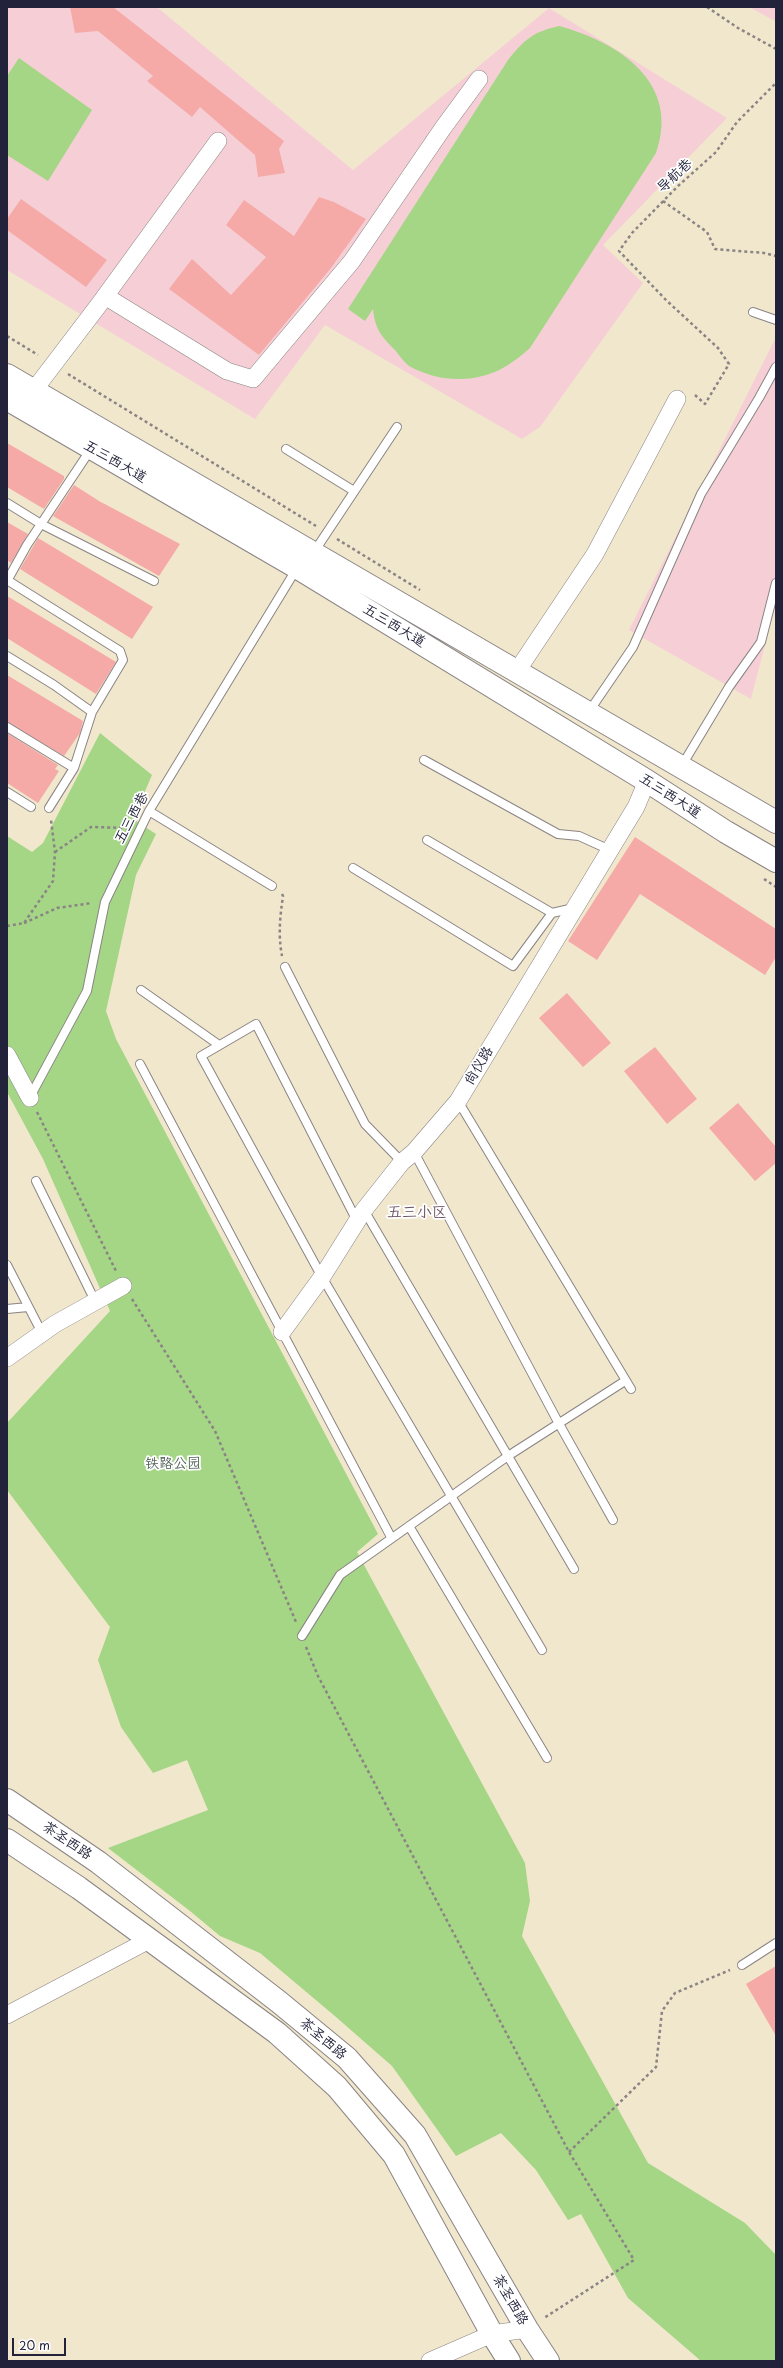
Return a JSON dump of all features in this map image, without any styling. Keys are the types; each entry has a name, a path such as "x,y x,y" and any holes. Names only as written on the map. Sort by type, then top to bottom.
{"main road":[{"name":"五三西大道","path":"7,374 776,822"},
{"name":"五三西大道","path":"7,399 298,568 647,781 726,832 775,856"},
{"name":"茶圣西路","path":"7,1800 98,1862 279,2002 347,2058 415,2135 527,2329 548,2361"},
{"name":"茶圣西路","path":"7,1840 149,1940 277,2033 337,2087 394,2155 492,2334 509,2361"}],"street":[{"path":"105,296 227,371 253,379 352,261 442,128 479,79"},
{"path":"34,390 105,296 218,141"},
{"path":"516,671 594,554 677,399"},
{"name":"尚仪路","path":"282,1332 322,1277 360,1216 408,1157 458,1101 636,807 647,781"},
{"path":"7,1055 30,1098"},
{"path":"7,1358 42,1333 123,1286"},
{"path":"7,2015 149,1940"},
{"path":"430,2361 492,2334 527,2329"}],"lane":[{"path":"753,312 776,320"},
{"path":"588,713 633,647 701,494 760,398 776,367"},
{"path":"313,553 397,427"},
{"path":"49,808 74,768 92,712 123,660 120,651 7,580 41,524 91,448"},
{"path":"286,449 354,491"},
{"path":"7,503 41,524 154,581"},
{"name":"五三西巷","path":"30,1098 87,991 105,902 149,811 298,568"},
{"path":"681,767 729,687 761,642 776,583"},
{"path":"7,656 54,685 92,712"},
{"path":"7,727 74,768"},
{"path":"424,760 558,834 579,836 610,850"},
{"path":"7,792 30,807"},
{"path":"149,811 272,886"},
{"path":"427,840 552,912 575,908"},
{"path":"352,868 513,966 552,912"},
{"path":"285,967 364,1124 408,1157 613,1520"},
{"path":"142,990 219,1045"},
{"path":"542,1650 322,1277 201,1056 256,1024 360,1216 508,1456 574,1568"},
{"path":"140,1064 391,1537"},
{"path":"458,1101 631,1390"},
{"path":"36,1181 95,1301"},
{"path":"7,1265 42,1333"},
{"path":"7,1309 28,1306"},
{"path":"302,1636 340,1575 391,1537 558,1422 626,1381"},
{"path":"409,1526 547,1758"},
{"path":"742,1965 776,1943"}],"path":[{"path":"707,7 738,28 776,49"},
{"name":"导航巷","path":"677,399 683,386 705,404 730,364 718,348 666,300 619,252 632,233 663,201 716,152 738,122 776,83"},
{"path":"663,201 707,232 715,249 764,253 776,256"},
{"path":"7,336 421,590"},
{"path":"24,923 53,881 55,852 49,808"},
{"path":"55,852 91,827 141,828"},
{"path":"272,886 283,896 279,919 279,942 285,967"},
{"path":"7,926 24,923 57,908 105,902"},
{"path":"30,1098 123,1286 215,1431 318,1676 569,2152 634,2260 527,2329"},
{"path":"569,2152 656,2067 662,2011 675,1993 742,1965"}],"shaded area":[{"path":"7,7 157,7 353,170 549,8 727,118 603,245 643,283 540,427 522,439 325,325 255,419 7,270"},
{"path":"749,7 776,7 776,21 775,21"},
{"path":"776,337 776,602 751,699 629,630"}],"green space":[{"path":"559,26 581,33 603,43 623,55 639,69 652,86 660,106 661,128 656,153 530,348 508,365 485,376 459,379 433,376 421,372 409,366 382,336 375,322 373,309 365,321 348,309 508,60 530,37 542,31"},
{"path":"19,58 92,110 48,181 7,155 7,76"},
{"name":"铁路公园","path":"100,733 152,775 133,819 156,834 136,875 106,1011 116,1039 378,1534 357,1552 525,1863 530,1901 522,1936 648,2163 745,2223 776,2255 776,2361 701,2361 628,2298 581,2214 568,2220 536,2170 501,2133 456,2156 392,2066 260,1953 220,1936 108,1848 208,1810 187,1760 153,1773 121,1727 98,1660 110,1627 7,1490 7,1423 110,1311 43,1159 7,1092 7,836 32,852 43,843"}],"building":[{"path":"70,7 113,7 284,141 279,149 285,173 258,177 255,155 200,107 192,117 147,81 153,76 98,31 75,33"},
{"path":"319,197 334,202 366,219 331,268 259,355 169,289 192,259 231,295 266,257 226,225 244,200 294,236"},
{"path":"21,199 107,260 86,287 7,230 7,219"},
{"path":"7,443 64,476 64,479 44,509 7,487"},
{"path":"74,485 99,501 180,544 159,576 53,516"},
{"path":"7,522 28,534 11,563 7,560"},
{"path":"38,538 153,607 132,639 20,569"},
{"path":"7,596 116,662 96,694 7,638"},
{"path":"7,675 83,721 80,733 64,756 7,722"},
{"path":"7,733 58,765 55,769 59,771 38,803 7,783"},
{"path":"635,837 776,929 776,957 765,975 640,894 597,960 568,941"},
{"path":"567,993 611,1043 583,1067 539,1018"},
{"path":"655,1047 697,1099 667,1124 624,1071"},
{"path":"738,1103 776,1147 776,1163 755,1181 709,1128"},
{"path":"776,1966 776,2036 746,1984"}],"district":[{"name":"五三小区","path":"417,1213"}]}
